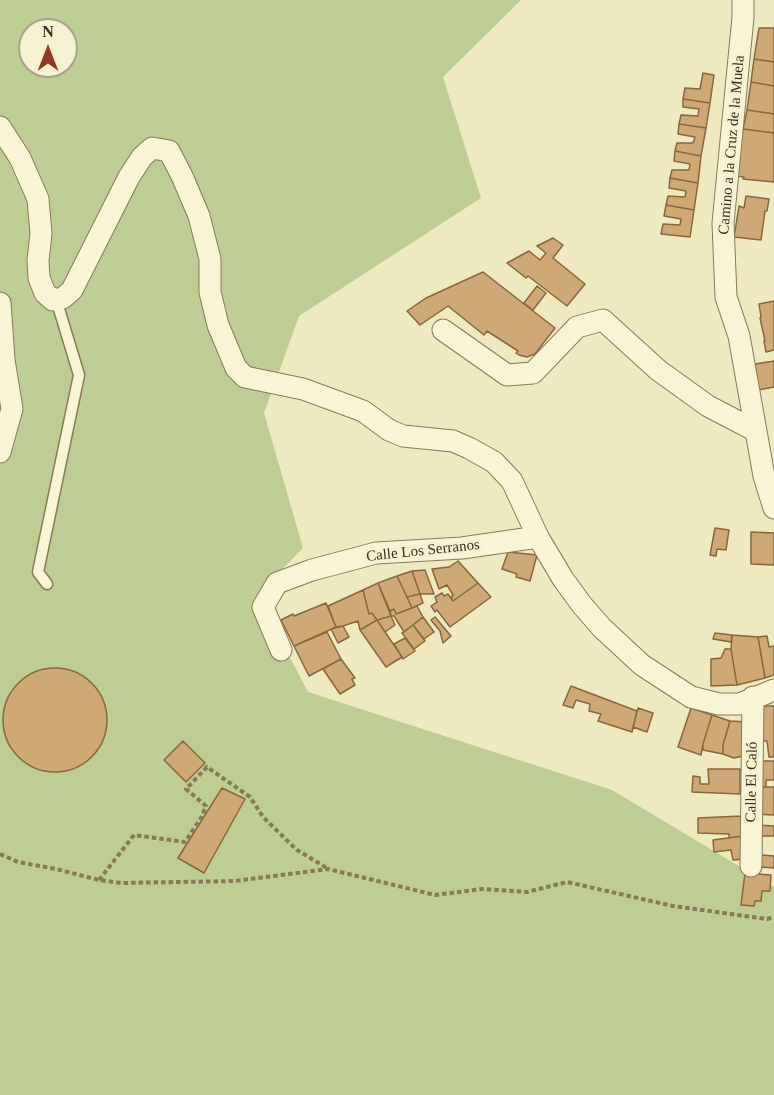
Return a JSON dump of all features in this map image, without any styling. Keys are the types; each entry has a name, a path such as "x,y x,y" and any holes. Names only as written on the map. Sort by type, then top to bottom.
{"street":[{"name":"Camino a la Cruz de la Muela","path":"743,0 723,223 726,297 739,336 764,476 774,508"},
{"path":"0,127 20,158 38,199 41,234 38,260 39,278 45,293 53,300 63,298 72,290 141,157 152,148 169,151 199,216 210,259 210,292 218,325 236,368 245,376 303,389 363,411 389,430 403,436 453,441 494,462 512,481 538,537 563,579 602,628 642,665 691,697 719,704 740,704 774,690"},
{"path":"0,303 4,360 12,409 0,452"},
{"path":"443,330 507,375 533,373 577,327 603,320 658,370 691,394 708,406 756,430"},
{"name":"Calle Los Serranos","path":"281,650 263,607 277,584 312,570 376,553 462,548 538,537"},
{"name":"Calle El Caló","path":"751,866 753,698"}],"lane":[{"path":"47,584 38,572 80,375 56,299"}],"path":[{"path":"99,880 134,835 185,842 206,806 186,789 207,767 250,797 263,817 297,850 328,869 435,895 482,889 527,892 567,882 673,906 767,919 774,917"},
{"path":"0,854 18,862 121,883 235,881 328,869"}],"green space":[{"path":"0,0 521,0 443,77 481,198 299,316 264,413 303,548 257,595 308,692 612,790 774,887 774,1095 0,1095"}],"building":[{"path":"759,28 774,28 774,62 754,59"},
{"path":"754,59 774,62 774,86 751,82"},
{"path":"703,73 714,75 710,103 683,99 685,88 700,89"},
{"path":"751,82 774,86 774,114 747,110"},
{"path":"683,99 710,103 706,128 679,124 681,115 698,116 699,109 683,107"},
{"path":"747,110 774,114 774,133 743,129"},
{"path":"679,124 706,128 701,156 675,151 677,143 693,143 695,137 678,134"},
{"path":"743,129 774,133 774,182 743,179 744,177 736,176"},
{"path":"675,151 701,156 698,183 670,178 672,170 689,170 690,164 674,161"},
{"path":"670,178 698,183 694,210 666,205 668,196 685,197 686,191 669,188"},
{"path":"746,196 769,199 761,240 734,237 739,206 744,208"},
{"path":"666,205 694,210 690,237 661,234 663,224 680,225 681,219 664,216"},
{"path":"553,238 563,245 553,258 585,284 567,306 507,263 529,251 540,260 546,253 537,246"},
{"path":"483,272 555,328 535,354 527,357 519,355 516,353 518,351 487,331 484,335 448,306 420,325 407,311 426,298"},
{"path":"537,286 546,293 533,310 524,303"},
{"path":"774,301 774,350 766,352 759,304"},
{"path":"774,361 774,387 758,390 755,364"},
{"path":"715,528 729,530 726,550 717,549 716,556 710,555"},
{"path":"751,532 774,533 774,565 751,564"},
{"path":"508,552 537,555 530,581 516,577 517,574 502,569"},
{"path":"458,561 478,583 453,601 451,598 453,595 447,585 439,589 432,569 449,567"},
{"path":"425,570 434,594 420,594 412,571"},
{"path":"412,571 420,594 407,597 397,576"},
{"path":"397,576 412,608 396,614 394,609 390,611 378,583"},
{"path":"378,583 391,616 377,620 372,613 369,614 363,590"},
{"path":"478,583 491,597 450,627 431,606 437,602 435,597 442,593 444,596 448,594 453,601"},
{"path":"363,590 369,614 372,613 377,620 360,630 358,621 336,627 328,606"},
{"path":"420,594 423,603 412,608 407,597"},
{"path":"326,603 336,627 294,646 281,620"},
{"path":"417,606 423,617 404,632 394,616 391,616 390,611 394,609 396,614"},
{"path":"391,616 395,625 385,632 377,620"},
{"path":"423,617 434,632 424,639 413,625"},
{"path":"435,617 451,636 443,643 440,631 431,620"},
{"path":"377,620 402,657 386,667 360,630"},
{"path":"413,625 425,641 414,649 402,633"},
{"path":"343,626 349,637 338,643 331,629"},
{"path":"327,632 341,659 309,676 294,646"},
{"path":"715,633 732,635 731,642 713,639"},
{"path":"732,635 758,637 765,678 737,685 731,649"},
{"path":"767,636 769,647 774,646 774,675 765,678 758,637"},
{"path":"405,638 415,651 403,659 394,644"},
{"path":"725,649 731,649 737,685 711,686 711,659 721,658"},
{"path":"341,659 355,678 352,679 355,685 340,694 323,669"},
{"path":"55,668 75,672 92,683 103,700 107,720 103,740 92,757 75,768 55,772 35,768 18,757 7,740 3,720 7,700 18,683 35,672"},
{"path":"571,686 637,711 632,732 598,721 601,714 589,711 590,704 576,700 573,708 563,705"},
{"path":"761,706 774,706 774,757 769,757 767,741 754,741"},
{"path":"638,708 653,713 647,732 633,727"},
{"path":"691,708 712,715 701,755 678,747"},
{"path":"712,715 730,721 723,745 723,754 703,750"},
{"path":"730,721 748,722 743,756 734,758 723,754 723,745"},
{"path":"183,741 205,763 186,782 164,760"},
{"path":"754,761 774,761 774,780 766,780 766,787 753,787"},
{"path":"708,769 740,769 740,794 692,792 693,776 700,777 700,784 709,784"},
{"path":"753,787 774,787 774,815 753,814"},
{"path":"222,788 245,799 204,873 178,858"},
{"path":"741,816 743,836 729,838 729,834 698,833 698,818"},
{"path":"757,825 774,826 774,836 756,836"},
{"path":"743,836 745,859 733,860 731,850 714,852 713,840"},
{"path":"761,855 774,856 774,868 760,867"},
{"path":"745,873 771,875 770,891 762,891 761,901 755,901 754,906 741,905"}]}
